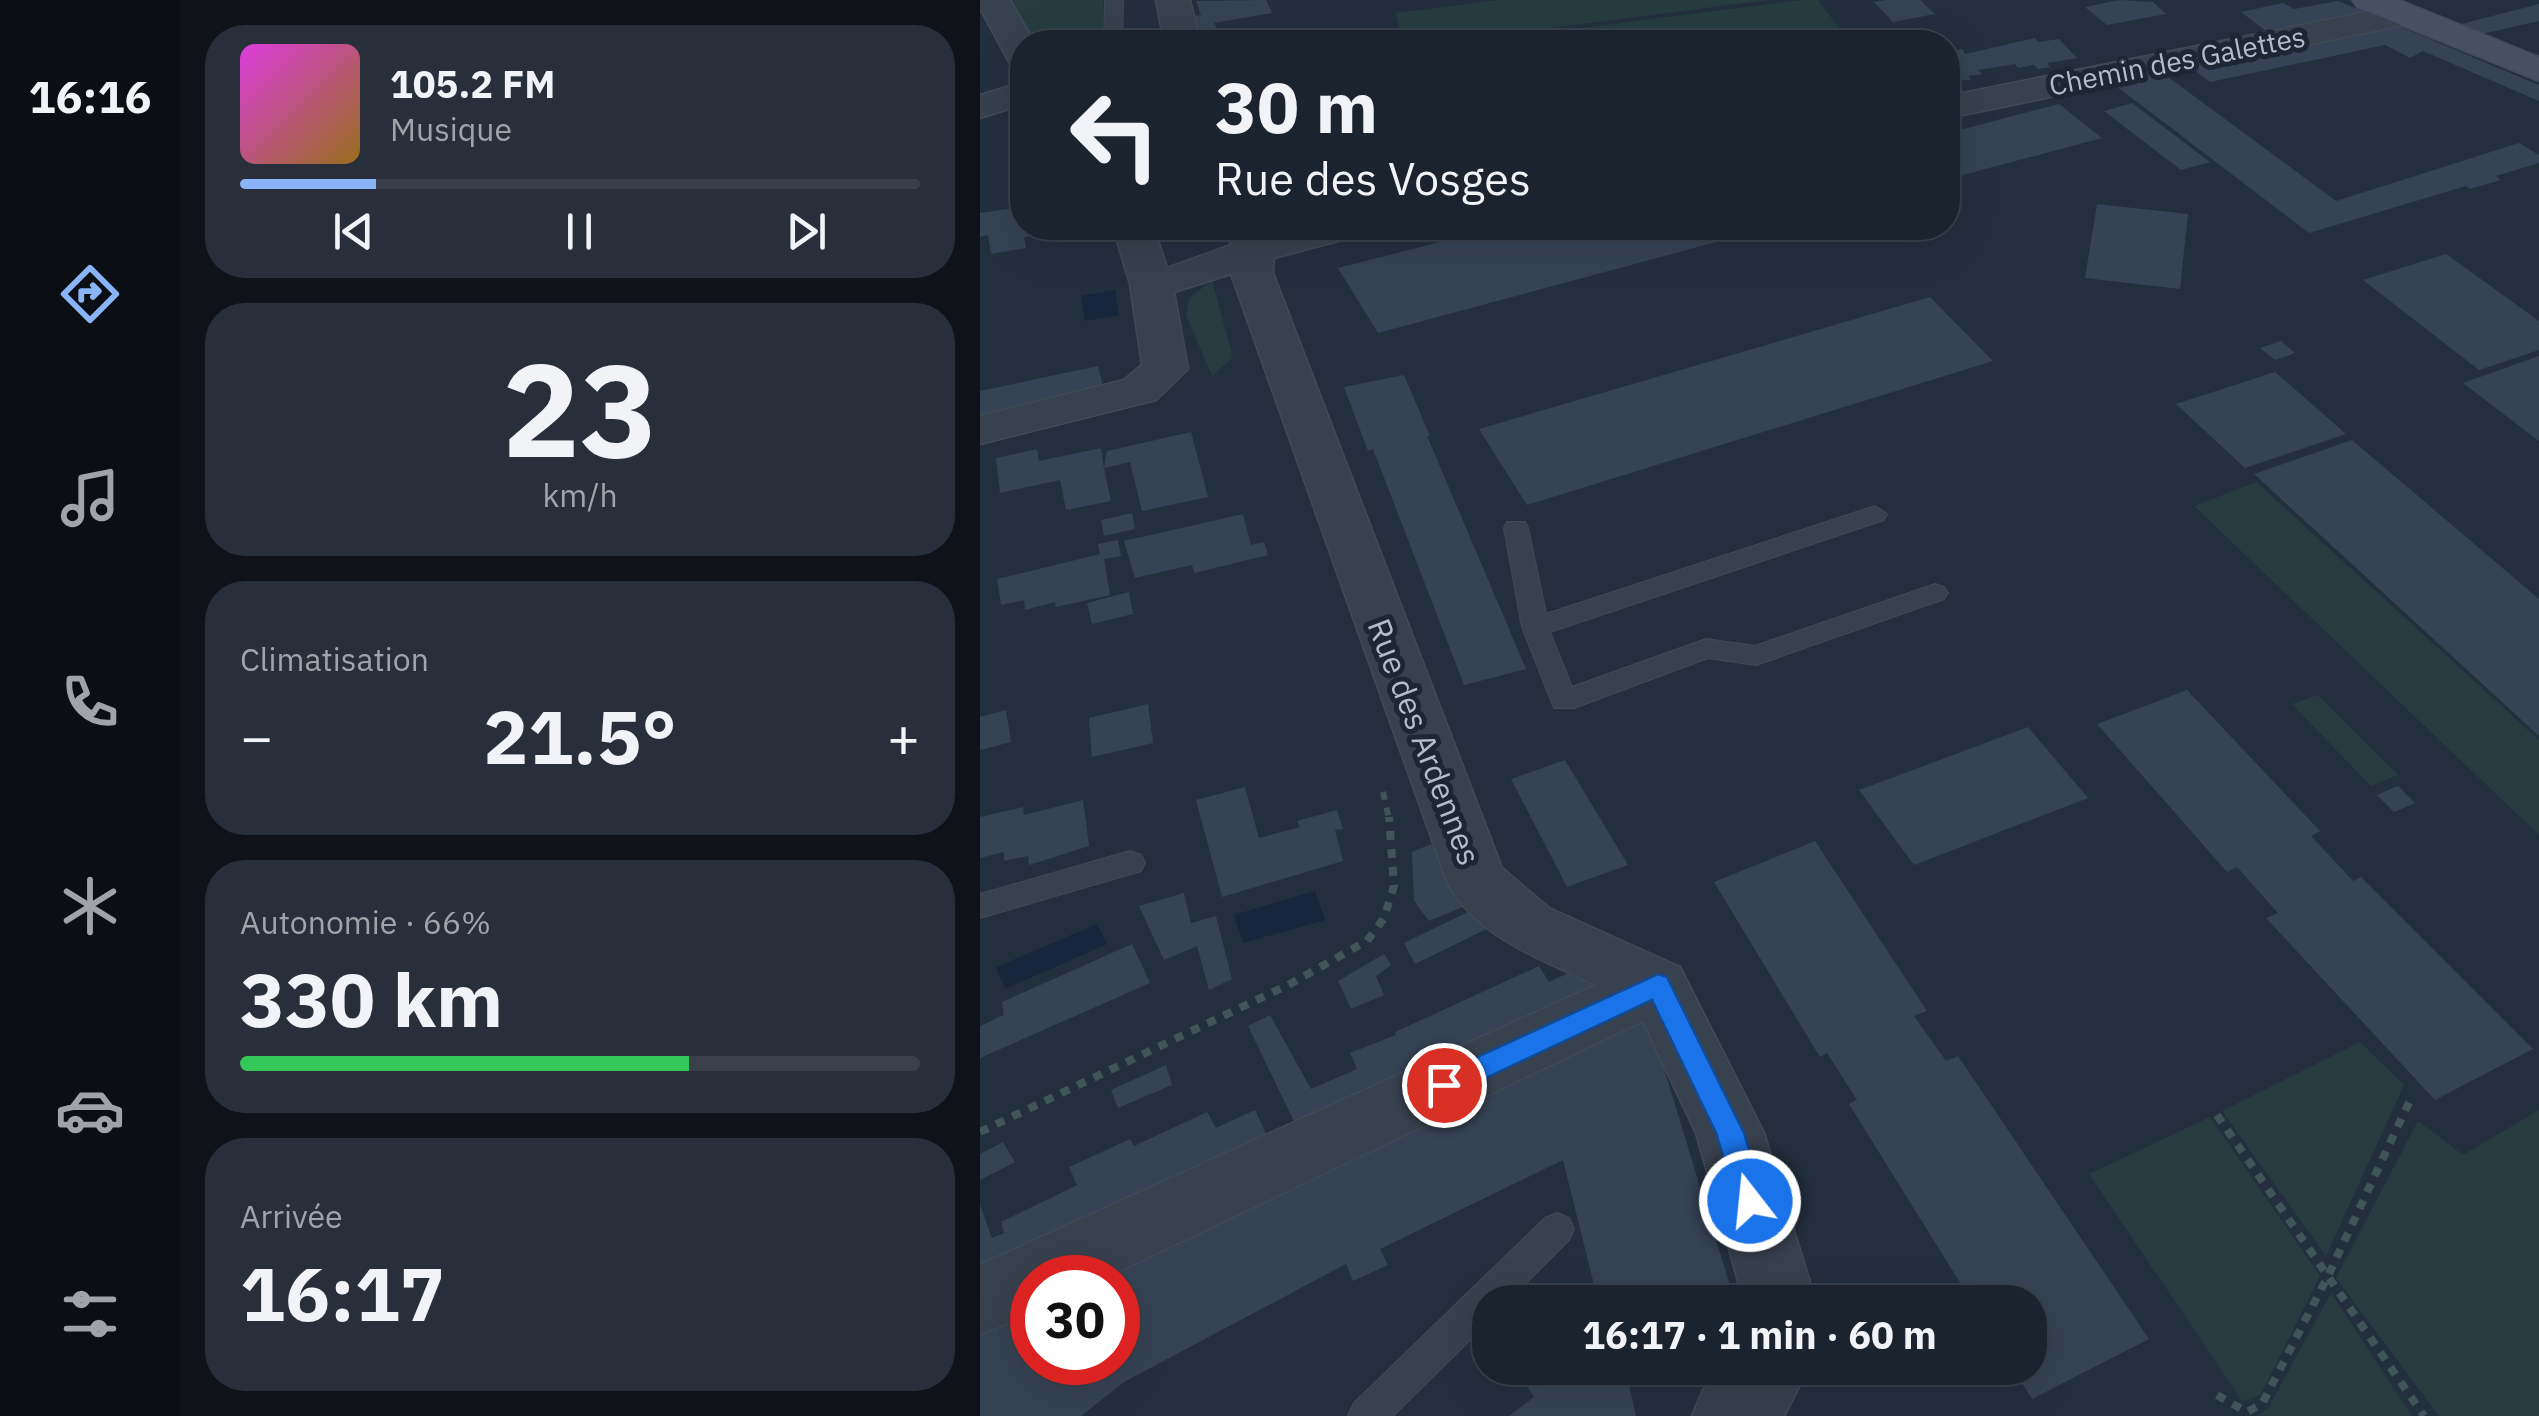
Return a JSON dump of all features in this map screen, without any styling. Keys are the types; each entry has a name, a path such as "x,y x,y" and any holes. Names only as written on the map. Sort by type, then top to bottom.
{"main road":[{"path":"2369,0 2539,70"}],"street":[{"path":"993,0 1010,32"},
{"path":"1173,0 1179,30"},
{"name":"Chemin des Galettes","path":"1960,104 2406,15"},
{"path":"980,108 1010,97"},
{"path":"980,430 1140,390 1165,370 1151,284 1138,240"},
{"path":"1151,284 1218,267 1249,240"},
{"name":"Rue des Ardennes","path":"1250,240 1252,273 1477,882 1528,925 1658,985"},
{"path":"980,1301 1658,985 1730,1133 1775,1285"},
{"path":"1730,1416 1763,1385"}],"lane":[{"path":"1113,30 1114,0"},
{"path":"1534,627 1874,514"},
{"path":"1516,528 1534,627 1564,701 1706,648 1756,656 1935,594"},
{"path":"980,906 1130,863"},
{"path":"1368,1416 1557,1228"}],"path":[{"path":"980,1132 1288,984 1368,941 1384,918 1394,886 1394,836 1380,778 1427,755"},
{"path":"2217,1394 2247,1412 2262,1404 2328,1276 2412,1096"},
{"path":"2217,1115 2424,1416"}],"green space":[{"path":"1002,0 1103,0 1103,30 1016,30"},
{"path":"1501,0 1768,0 1536,30 1399,30 1396,13"},
{"path":"1818,0 1841,30 1565,30"},
{"path":"1212,281 1233,357 1212,376 1186,315 1189,298"},
{"path":"2256,482 2539,740 2539,835 2194,506"},
{"path":"2318,695 2398,775 2371,786 2292,704"},
{"path":"2360,1042 2404,1085 2326,1256 2222,1111"},
{"path":"2539,1110 2539,1416 2439,1416 2336,1278 2418,1121 2463,1155"},
{"path":"2210,1117 2320,1276 2261,1394 2243,1402 2089,1174"},
{"path":"2331,1293 2412,1416 2255,1416 2267,1410"}],"water":[{"path":"1115,290 1119,315 1085,321 1081,296"},
{"path":"1315,891 1325,920 1243,943 1234,915"},
{"path":"1097,924 1107,944 1005,989 996,967"}],"building":[{"path":"1266,0 1272,13 1214,23 1218,30 1195,30 1189,17 1201,15 1196,1"},
{"path":"1920,0 1935,14 1893,22 1874,2"},
{"path":"2120,0 2153,2 2166,14 2107,25 2085,7"},
{"path":"2338,1 2368,13 2292,33 2284,27 2266,31 2241,12 2283,3 2294,9"},
{"path":"2539,4 2539,21 2482,34 2458,25"},
{"path":"2379,25 2401,27 2539,85 2539,101 2423,51 2410,58 2385,45 2210,82 2188,65"},
{"path":"2035,38 2038,42 2059,39 2077,58 2047,63 2050,67 2038,69 2034,65 2018,68 2015,64 1978,70 1982,74 1960,80 1960,49 1965,54"},
{"path":"2160,71 2336,201 2519,143 2539,155 2539,163 2496,176 2501,180 2470,189 2466,186 2309,233 2111,82"},
{"path":"2132,103 2210,162 2181,170 2104,111"},
{"path":"2059,104 2102,138 1960,176 1960,130"},
{"path":"2097,204 2188,214 2180,289 2085,278"},
{"path":"1010,209 1010,240 1025,240 1026,248 991,254 988,235 980,237 980,213"},
{"path":"1448,240 1724,240 1378,333 1338,268"},
{"path":"2446,254 2539,321 2539,350 2479,370 2363,280"},
{"path":"1930,297 1993,361 1527,505 1479,429"},
{"path":"2281,341 2295,353 2275,360 2260,348"},
{"path":"2539,356 2539,441 2463,383"},
{"path":"1098,366 1103,387 980,424 980,391"},
{"path":"2275,372 2346,434 2245,468 2176,404"},
{"path":"1404,375 1526,669 1464,685 1373,449 1368,451 1344,387"},
{"path":"1191,432 1208,497 1142,511 1130,462 1104,468 1107,451"},
{"path":"2352,440 2539,599 2539,736 2254,474"},
{"path":"1101,448 1111,501 1066,510 1060,480 1000,493 996,458 1037,449 1039,461"},
{"path":"1132,513 1135,529 1104,536 1101,520"},
{"path":"1243,514 1251,545 1264,542 1268,555 1194,573 1192,565 1135,578 1124,541"},
{"path":"1118,540 1121,556 1104,559 1110,595 1025,610 1024,600 1001,605 997,579 1100,554 1098,544"},
{"path":"1129,592 1133,614 1092,624 1087,603"},
{"path":"2187,690 2320,831 2311,836 2353,881 2361,877 2533,1049 2435,1100 2266,918 2278,913 2237,867 2227,872 2097,724"},
{"path":"1148,704 1153,743 1092,757 1089,718"},
{"path":"1006,710 1011,742 980,750 980,717"},
{"path":"2028,727 2088,798 1914,865 1859,790"},
{"path":"1565,760 1628,865 1567,887 1511,779"},
{"path":"2398,786 2415,803 2394,812 2377,795"},
{"path":"1245,787 1259,838 1300,827 1297,821 1337,810 1343,829 1335,830 1343,861 1222,897 1196,800"},
{"path":"1083,800 1089,846 1029,865 1028,856 1004,861 1004,852 980,858 980,817 1023,807 1024,815"},
{"path":"1815,841 1927,1011 1914,1016 1946,1061 1958,1056 2149,1339 2032,1399 2023,1385 2047,1385 2047,1285 1961,1285 1849,1104 1857,1100 1827,1053 1820,1057 1714,882"},
{"path":"1431,844 1470,904 1429,921 1414,901 1412,852"},
{"path":"1184,893 1191,923 1216,916 1232,979 1209,990 1197,946 1164,960 1139,906"},
{"path":"1474,909 1497,924 1415,964 1404,943"},
{"path":"1132,944 1150,983 980,1058 980,1026 1004,1015 1002,1002"},
{"path":"1384,954 1391,965 1376,976 1384,995 1351,1009 1338,981"},
{"path":"1539,966 1549,982 1573,971 1622,988 1302,1138 1248,1026 1270,1015 1311,1089 1357,1069 1350,1053"},
{"path":"1645,1006 1730,1285 1594,1285 1563,1160 1380,1249 1388,1265 1353,1281 1346,1264 1140,1373 1140,1255 1112,1255"},
{"path":"1166,1065 1172,1085 1118,1108 1111,1090"},
{"path":"1255,1110 1269,1140 1044,1255 1010,1255 1010,1273 980,1288 980,1205 992,1238 1004,1233 1001,1222 1077,1185 1069,1167 1130,1139 1134,1146 1207,1112 1216,1128"},
{"path":"1003,1142 1015,1162 980,1180 980,1154"},
{"path":"1010,1302 1010,1385 1120,1385 1081,1416 980,1416 980,1316"},
{"path":"1526,1385 1629,1385 1636,1416 1509,1416 1534,1397"}],"route":[{"path":"1444,1085 1658,985 1730,1133 1750,1201"}]}
